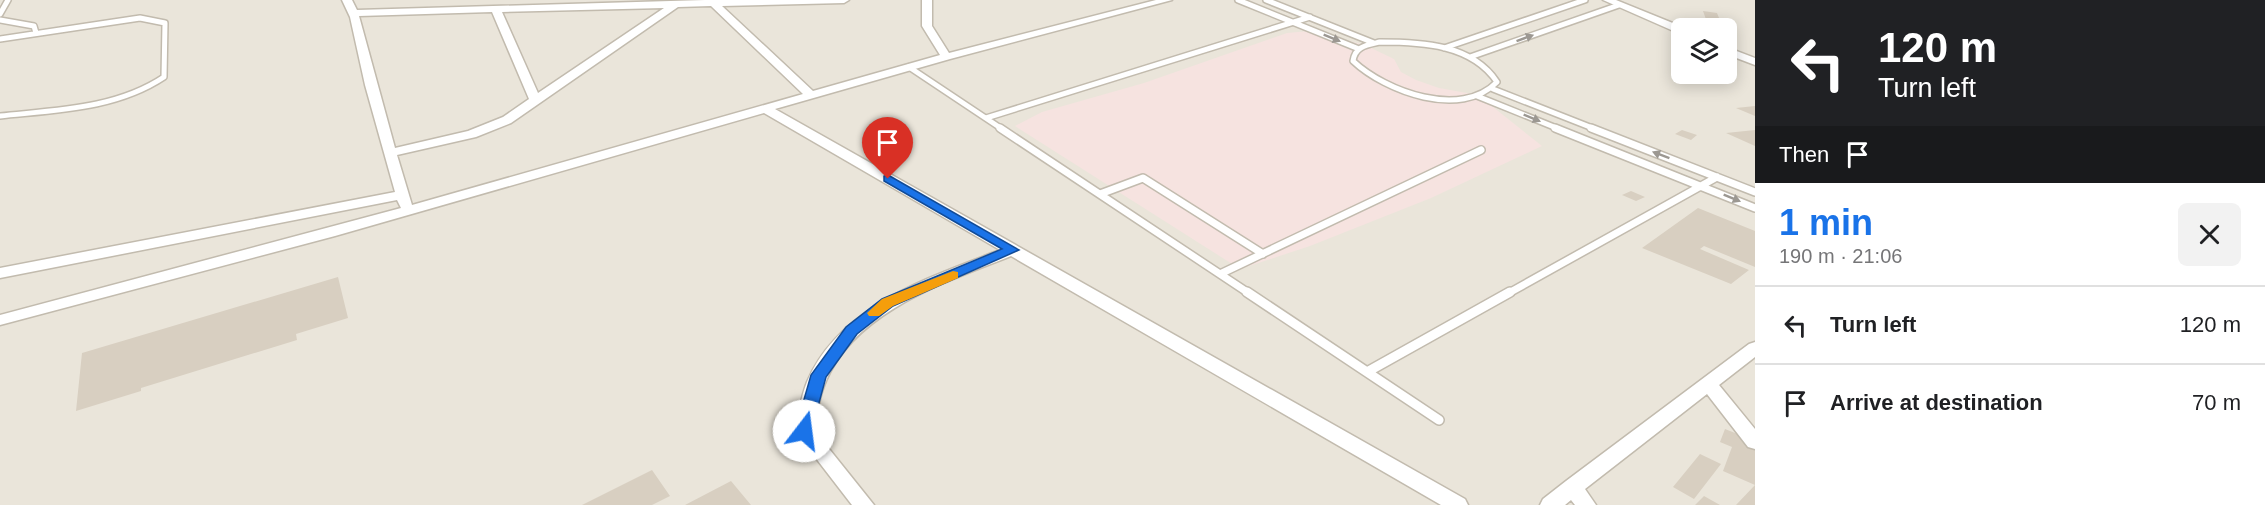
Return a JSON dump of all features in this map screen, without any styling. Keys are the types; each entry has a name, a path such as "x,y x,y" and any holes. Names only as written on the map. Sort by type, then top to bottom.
{"street":[{"path":"347,0 353,13 407,211"},
{"path":"353,13 844,0"},
{"path":"927,0 927,26 946,57"},
{"path":"0,320 407,211 809,94 1167,0"},
{"path":"1608,0 1671,26"},
{"path":"1631,10 1645,0"},
{"path":"711,2 809,94"},
{"path":"390,153 472,134 507,120 676,4"},
{"path":"496,9 535,99"},
{"path":"1737,55 1755,62"},
{"path":"764,108 1458,505"},
{"path":"0,273 402,195"},
{"path":"864,505 804,431 819,375 852,331 887,302 1012,250"},
{"path":"1550,505 1755,348"},
{"path":"1708,384 1755,442"},
{"path":"1573,487 1586,505"}],"lane":[{"path":"0,14 8,0"},
{"path":"1238,0 1359,49"},
{"path":"1266,0 1376,43"},
{"path":"1444,48 1585,0"},
{"path":"1470,57 1619,5"},
{"path":"986,118 1310,17"},
{"path":"0,39 141,18 165,23 164,77 156,84 109,101 0,116"},
{"path":"0,20 34,26 36,33"},
{"path":"1399,42 1444,48 1470,57 1493,74 1497,82 1493,89 1477,96 1437,97 1391,87 1360,70 1353,61 1354,54 1359,49 1376,43 1399,42"},
{"path":"909,67 1439,420"},
{"path":"1493,89 1755,192"},
{"path":"1477,96 1755,208"},
{"path":"1220,274 1481,150"},
{"path":"1367,372 1717,177"},
{"path":"1100,194 1143,178 1263,254"}],"shaded area":[{"path":"0,0 1755,0 1755,505 0,505"},
{"path":"1309,31 1365,45 1394,59 1401,72 1416,80 1439,88 1478,95 1542,146 1431,198 1310,246 1240,269 1015,126 1042,112 1144,83 1287,33"}],"building":[{"path":"1703,11 1717,13 1719,18 1706,18"},
{"path":"1755,106 1755,116 1736,108"},
{"path":"1682,130 1697,135 1691,140 1675,134"},
{"path":"1755,130 1755,146 1726,133"},
{"path":"1631,191 1645,197 1636,201 1622,195"},
{"path":"1698,208 1755,231 1755,267 1704,246 1700,249 1749,270 1731,284 1642,248"},
{"path":"338,277 348,318 296,334 297,340 141,388 141,391 76,411 82,353"},
{"path":"1725,429 1755,441 1755,485 1723,471 1732,447 1720,442"},
{"path":"1700,454 1721,464 1694,499 1673,487"},
{"path":"652,470 670,496 652,505 582,505"},
{"path":"731,481 751,505 685,505"},
{"path":"1755,485 1755,505 1736,505"},
{"path":"1704,496 1720,505 1695,505"}],"slow traffic":[{"path":"874,313 887,302 953,275"}],"route":[{"path":"804,431 819,375 852,331 887,302 1012,250 888,179"}]}
